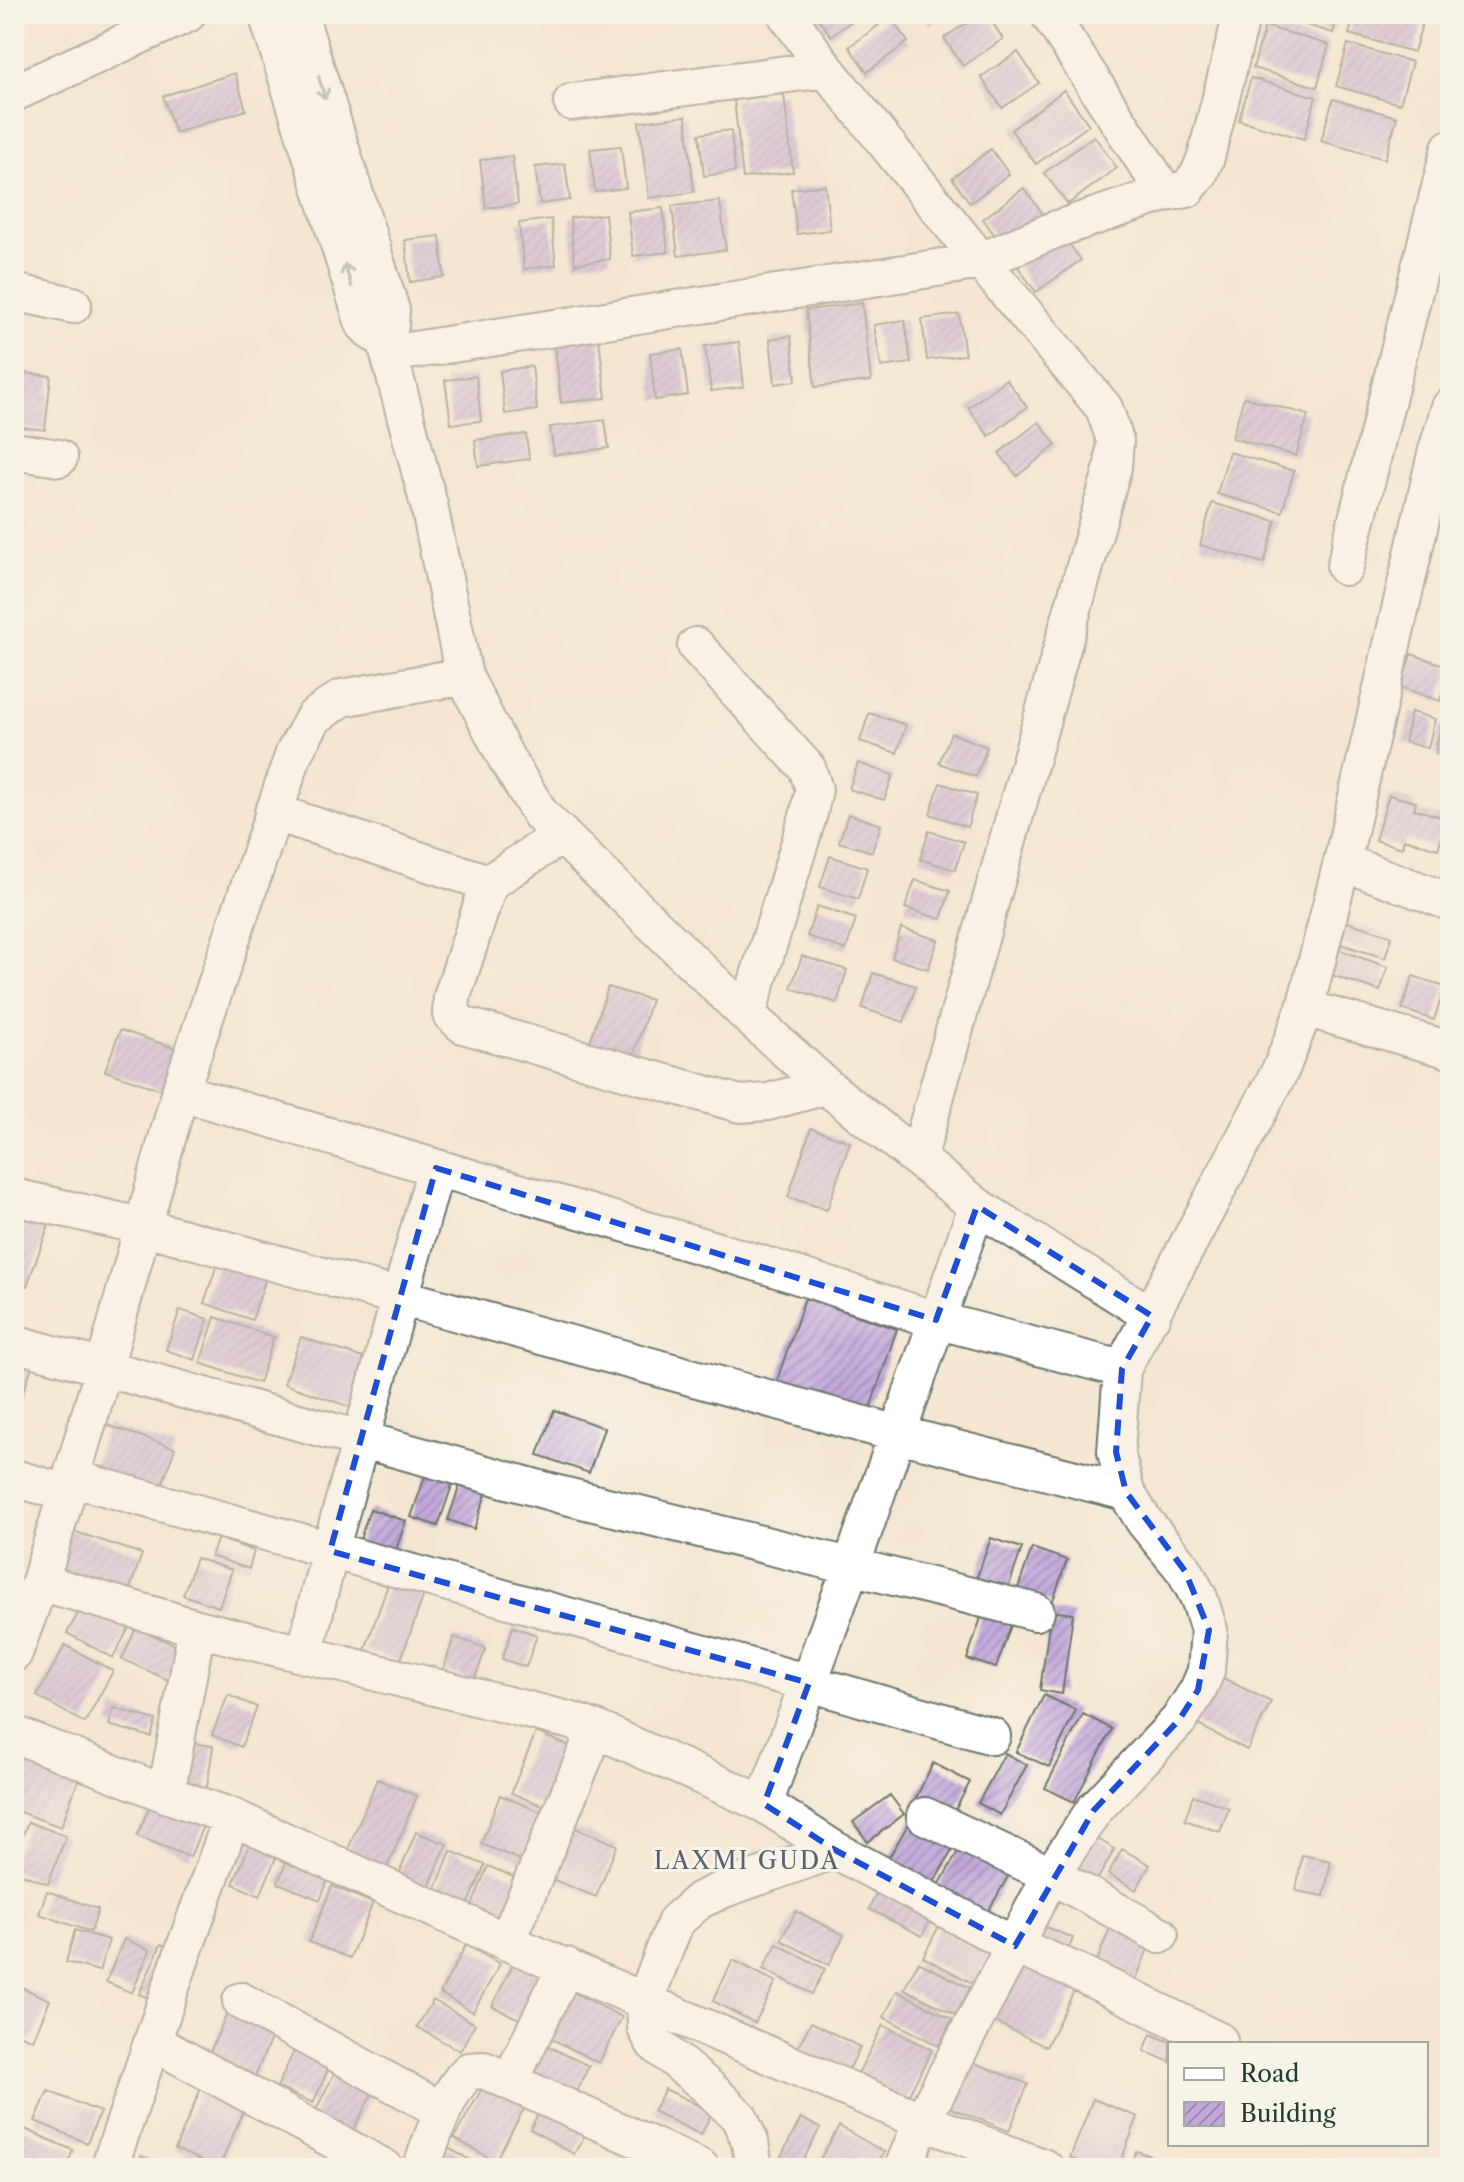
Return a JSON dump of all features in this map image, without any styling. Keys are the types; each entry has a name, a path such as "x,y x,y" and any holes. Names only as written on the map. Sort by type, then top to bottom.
{"street":[{"path":"14,93 187,14"},
{"path":"267,14 364,324 387,346"},
{"path":"299,14 391,310 387,346 429,505 464,676 506,758 541,815 747,1015 826,1086 977,1206 1152,1316"},
{"path":"786,14 826,69 1104,408 1115,440 1113,467 918,1159"},
{"path":"1049,14 1165,193"},
{"path":"387,346 981,261 1054,230 1165,193 1187,189 1199,174 1206,157 1242,14"},
{"path":"572,102 826,69"},
{"path":"1345,567 1450,148"},
{"path":"14,292 73,305"},
{"path":"903,2168 922,2121 1051,1875 1094,1810 1179,1720 1206,1671 1209,1630 1199,1598 1185,1571 1144,1521 1126,1492 1116,1452 1122,1369 1281,1069 1305,1008 1443,453 1450,407"},
{"path":"14,451 59,458"},
{"path":"696,646 807,768 814,789 747,1015"},
{"path":"14,1653 40,1582 104,1368 180,1092 294,753 314,717 342,698 464,676"},
{"path":"273,812 489,883"},
{"path":"562,835 489,883 452,997 451,1014 463,1025 740,1104 768,1102 826,1086"},
{"path":"1342,862 1450,902"},
{"path":"1305,1008 1450,1050"},
{"path":"180,1092 755,1262 936,1320 1122,1369"},
{"path":"304,1655 436,1168"},
{"path":"14,1197 141,1226 898,1434 1126,1492"},
{"path":"764,1804 851,1567 977,1206"},
{"path":"14,1343 558,1494 1036,1612"},
{"path":"14,1478 69,1485 330,1551 992,1736"},
{"path":"40,1582 197,1628 596,1729 764,1804 835,1850 1015,1946 1073,1970 1219,2041"},
{"path":"166,1794 197,1628"},
{"path":"507,1942 596,1729"},
{"path":"14,1734 232,1817 507,1942 922,2121 1045,2168"},
{"path":"925,1816 1051,1875 1160,1935"},
{"path":"109,2168 232,1817"},
{"path":"752,2168 750,2142 739,2117 654,2043 646,2028 645,2000 676,1921 684,1912 700,1900 724,1889 835,1850"},
{"path":"510,2081 566,1966"},
{"path":"241,2001 443,2111"},
{"path":"153,2042 385,2168"},
{"path":"421,2168 443,2111 462,2078 469,2071 484,2070 701,2168"}],"highlighted area":[{"path":"436,1168 936,1320 977,1206 1152,1316 1122,1369 1116,1452 1126,1492 1185,1571 1209,1630 1198,1690 1179,1720 1094,1810 1015,1946 835,1850 764,1804 809,1683 330,1551"}],"building":[{"path":"815,14 861,14 831,36"},
{"path":"922,14 945,14 930,25"},
{"path":"980,14 987,14 1003,39 963,66 944,38"},
{"path":"1158,14 1184,14 1181,23"},
{"path":"1269,14 1338,14 1333,33"},
{"path":"1355,14 1425,14 1414,52 1349,34"},
{"path":"890,17 908,42 867,72 849,47"},
{"path":"1265,26 1329,45 1317,87 1253,68"},
{"path":"1348,44 1412,62 1400,104 1336,86"},
{"path":"1018,52 1039,83 1002,108 981,77"},
{"path":"235,73 246,110 175,133 163,96"},
{"path":"1251,78 1316,97 1304,139 1239,120"},
{"path":"1064,90 1089,125 1036,164 1011,130"},
{"path":"784,94 793,172 743,178 734,100"},
{"path":"1333,99 1397,117 1385,159 1321,141"},
{"path":"686,116 694,192 649,198 639,122"},
{"path":"731,130 735,172 704,176 699,134"},
{"path":"1094,136 1117,168 1068,204 1044,173"},
{"path":"621,146 626,188 595,192 590,149"},
{"path":"991,149 1009,174 970,203 952,178"},
{"path":"512,156 518,204 486,208 480,160"},
{"path":"565,164 570,200 540,204 535,167"},
{"path":"825,185 830,230 797,234 791,189"},
{"path":"1024,188 1043,214 1002,245 983,219"},
{"path":"720,201 726,250 678,256 672,206"},
{"path":"663,208 668,252 633,256 628,212"},
{"path":"605,214 610,259 575,264 570,218"},
{"path":"551,219 556,265 524,269 519,223"},
{"path":"1062,234 1081,260 1036,292 1018,267"},
{"path":"440,236 444,277 410,282 405,240"},
{"path":"862,303 871,381 815,387 806,310"},
{"path":"14,311 21,312 16,345 14,344"},
{"path":"959,314 965,355 927,360 922,319"},
{"path":"905,320 911,363 881,367 874,325"},
{"path":"598,331 606,398 561,403 554,337"},
{"path":"791,336 796,381 775,384 770,339"},
{"path":"739,342 744,387 711,391 705,346"},
{"path":"682,349 688,395 655,400 650,353"},
{"path":"532,366 537,410 505,414 500,371"},
{"path":"14,372 51,376 45,430 14,426"},
{"path":"476,376 481,421 451,424 445,380"},
{"path":"1006,379 1027,407 989,436 968,408"},
{"path":"1244,397 1308,415 1296,456 1232,438"},
{"path":"605,420 609,448 554,455 550,427"},
{"path":"1039,422 1056,445 1017,476 999,453"},
{"path":"526,434 529,459 478,466 475,440"},
{"path":"1229,452 1294,471 1282,512 1217,494"},
{"path":"1212,503 1276,521 1264,563 1200,545"},
{"path":"1411,654 1450,667 1440,701 1400,687"},
{"path":"1411,712 1435,719 1428,748 1404,742"},
{"path":"869,713 906,725 897,753 860,741"},
{"path":"1441,726 1450,728 1450,757 1435,754"},
{"path":"951,733 987,747 976,777 939,763"},
{"path":"858,763 893,775 884,800 849,789"},
{"path":"940,783 977,795 967,827 930,814"},
{"path":"1389,795 1416,802 1414,809 1448,819 1438,849 1404,839 1402,848 1375,840"},
{"path":"848,814 881,825 872,852 839,842"},
{"path":"929,831 964,842 955,870 920,859"},
{"path":"830,856 867,868 858,899 820,887"},
{"path":"915,880 950,891 941,919 905,908"},
{"path":"817,906 856,919 846,950 807,936"},
{"path":"1344,921 1392,936 1385,958 1337,943"},
{"path":"901,928 938,940 928,969 892,958"},
{"path":"1334,948 1388,967 1380,991 1326,973"},
{"path":"802,956 847,970 837,1003 791,988"},
{"path":"873,973 916,986 904,1022 862,1008"},
{"path":"1413,976 1445,987 1434,1020 1402,1009"},
{"path":"608,987 651,1000 632,1061 588,1047"},
{"path":"120,1030 184,1051 170,1093 105,1071"},
{"path":"811,1128 850,1142 827,1210 788,1197"},
{"path":"14,1212 49,1224 27,1286 14,1281"},
{"path":"218,1262 266,1278 252,1320 204,1303"},
{"path":"805,1298 897,1329 868,1414 776,1383"},
{"path":"180,1310 208,1319 195,1360 166,1350"},
{"path":"215,1317 274,1337 259,1383 200,1363"},
{"path":"301,1337 372,1361 356,1409 284,1384"},
{"path":"14,1344 37,1352 21,1398 14,1396"},
{"path":"554,1410 604,1428 589,1473 538,1455"},
{"path":"107,1425 175,1448 159,1494 91,1471"},
{"path":"430,1462 457,1471 438,1526 411,1517"},
{"path":"463,1476 489,1485 474,1529 448,1520"},
{"path":"370,1509 406,1521 391,1564 356,1552"},
{"path":"67,1529 142,1554 128,1594 54,1569"},
{"path":"218,1538 254,1551 249,1569 211,1556"},
{"path":"991,1538 1022,1548 1007,1591 976,1580"},
{"path":"1032,1548 1067,1560 1052,1603 1017,1591"},
{"path":"196,1558 232,1570 219,1607 183,1595"},
{"path":"389,1582 424,1594 400,1662 365,1650"},
{"path":"85,1601 130,1626 113,1658 67,1633"},
{"path":"1051,1611 1073,1614 1062,1694 1040,1690"},
{"path":"982,1615 1011,1625 996,1668 967,1659"},
{"path":"513,1627 537,1635 526,1667 502,1659"},
{"path":"136,1628 182,1648 168,1680 122,1659"},
{"path":"454,1637 486,1648 474,1681 443,1670"},
{"path":"65,1645 113,1671 85,1723 37,1696"},
{"path":"1221,1677 1271,1702 1247,1750 1196,1724"},
{"path":"228,1695 257,1707 241,1747 212,1735"},
{"path":"1044,1695 1076,1710 1049,1767 1016,1752"},
{"path":"114,1708 156,1720 151,1737 109,1725"},
{"path":"1083,1714 1112,1729 1074,1802 1045,1788"},
{"path":"536,1732 583,1752 558,1812 511,1793"},
{"path":"186,1742 213,1746 206,1794 178,1790"},
{"path":"20,1748 82,1770 61,1827 14,1810 14,1765"},
{"path":"1005,1753 1027,1765 1000,1815 978,1803"},
{"path":"933,1763 970,1782 950,1820 914,1802"},
{"path":"377,1779 417,1796 383,1878 343,1862"},
{"path":"500,1795 553,1817 533,1865 481,1844"},
{"path":"890,1795 904,1814 868,1842 853,1822"},
{"path":"1193,1795 1229,1808 1220,1832 1185,1820"},
{"path":"152,1800 205,1821 190,1857 137,1836"},
{"path":"913,1816 957,1842 931,1887 887,1861"},
{"path":"559,1821 617,1845 596,1897 537,1873"},
{"path":"28,1822 66,1836 48,1884 14,1871 14,1859"},
{"path":"1084,1831 1115,1849 1089,1894 1058,1875"},
{"path":"255,1832 282,1843 260,1896 233,1884"},
{"path":"416,1832 447,1844 424,1899 394,1886"},
{"path":"961,1846 1010,1873 985,1917 937,1889"},
{"path":"292,1847 334,1864 320,1900 278,1883"},
{"path":"1122,1849 1150,1865 1136,1890 1108,1874"},
{"path":"451,1851 485,1865 464,1914 431,1901"},
{"path":"1302,1855 1331,1861 1324,1896 1296,1891"},
{"path":"488,1866 528,1883 507,1934 467,1918"},
{"path":"332,1886 373,1903 350,1958 309,1942"},
{"path":"47,1891 98,1909 91,1932 39,1914"},
{"path":"877,1892 931,1919 922,1936 869,1909"},
{"path":"796,1911 844,1935 829,1965 781,1940"},
{"path":"1113,1920 1153,1936 1131,1992 1091,1977"},
{"path":"941,1922 992,1949 974,1984 923,1957"},
{"path":"1033,1922 1073,1938 1066,1956 1025,1940"},
{"path":"75,1930 109,1940 99,1971 66,1962"},
{"path":"124,1939 150,1950 132,1993 106,1982"},
{"path":"161,1944 177,1951 156,2001 139,1994"},
{"path":"777,1944 825,1969 812,1994 763,1969"},
{"path":"466,1945 500,1964 473,2012 440,1993"},
{"path":"733,1960 776,1982 755,2023 713,2001"},
{"path":"1019,1961 1075,1989 1046,2047 990,2019"},
{"path":"514,1962 555,1982 534,2026 492,2006"},
{"path":"918,1962 970,1988 956,2015 904,1989"},
{"path":"14,1984 50,2000 33,2040 14,2032"},
{"path":"563,1987 622,2017 599,2063 540,2033"},
{"path":"897,1991 952,2019 939,2046 884,2017"},
{"path":"433,2000 475,2024 460,2051 417,2027"},
{"path":"229,2009 275,2029 252,2083 205,2063"},
{"path":"811,2022 860,2047 846,2076 796,2051"},
{"path":"883,2025 932,2050 902,2108 853,2083"},
{"path":"1151,2034 1170,2042 1168,2061 1144,2051"},
{"path":"535,2040 589,2066 571,2102 518,2076"},
{"path":"299,2041 334,2057 313,2103 277,2087"},
{"path":"957,2056 1028,2084 1009,2131 938,2103"},
{"path":"335,2072 373,2092 348,2140 310,2121"},
{"path":"488,2078 529,2100 495,2161 454,2138"},
{"path":"204,2081 248,2100 219,2168 175,2149"},
{"path":"665,2089 712,2112 701,2135 653,2111"},
{"path":"48,2091 100,2112 87,2143 35,2121"},
{"path":"1093,2099 1138,2117 1118,2168 1097,2168 1070,2158"},
{"path":"542,2107 587,2132 574,2154 530,2129"},
{"path":"801,2118 820,2128 799,2168 775,2168"},
{"path":"839,2126 884,2152 875,2168 815,2168"},
{"path":"20,2127 73,2150 66,2168 14,2168 14,2141"},
{"path":"448,2148 485,2168 437,2168"},
{"path":"1136,2151 1154,2157 1150,2168 1129,2168"},
{"path":"141,2156 169,2168 136,2168"}],"district":[{"name":"LAXMI GUDA","path":"747,1861"}]}
